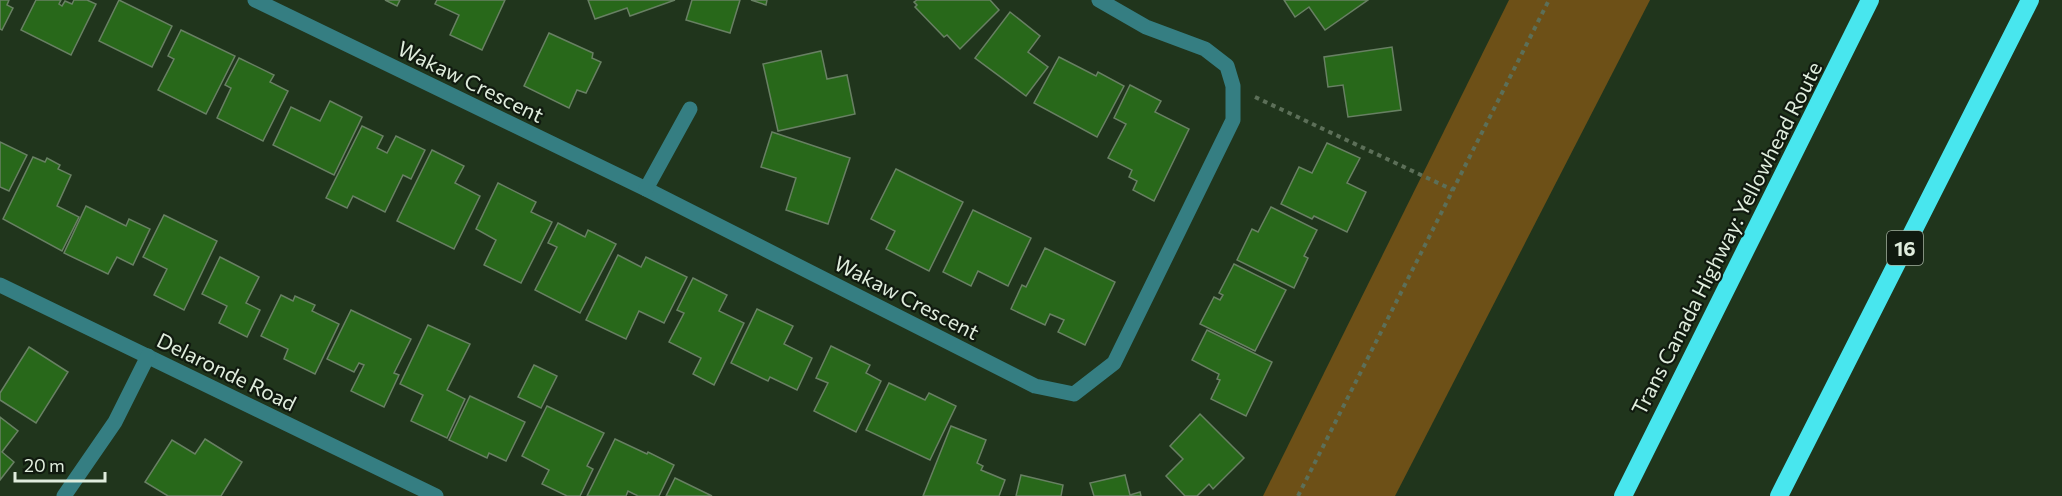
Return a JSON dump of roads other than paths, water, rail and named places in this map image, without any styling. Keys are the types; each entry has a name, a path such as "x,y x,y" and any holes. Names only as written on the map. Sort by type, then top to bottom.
{"highway":[{"name":"Trans Canada Highway: Yellowhead Route","path":"1623,496 1870,0"},
{"name":"16","path":"1779,496 2030,0"}],"street":[{"name":"Wakaw Crescent","path":"255,0 646,189 1035,386 1074,394 1113,363 1233,120 1233,86 1227,66 1205,49 1146,27 1099,0"},
{"path":"646,189 690,109"},
{"name":"Delaronde Road","path":"0,285 436,496"},
{"path":"64,496 115,422 148,356"}]}
